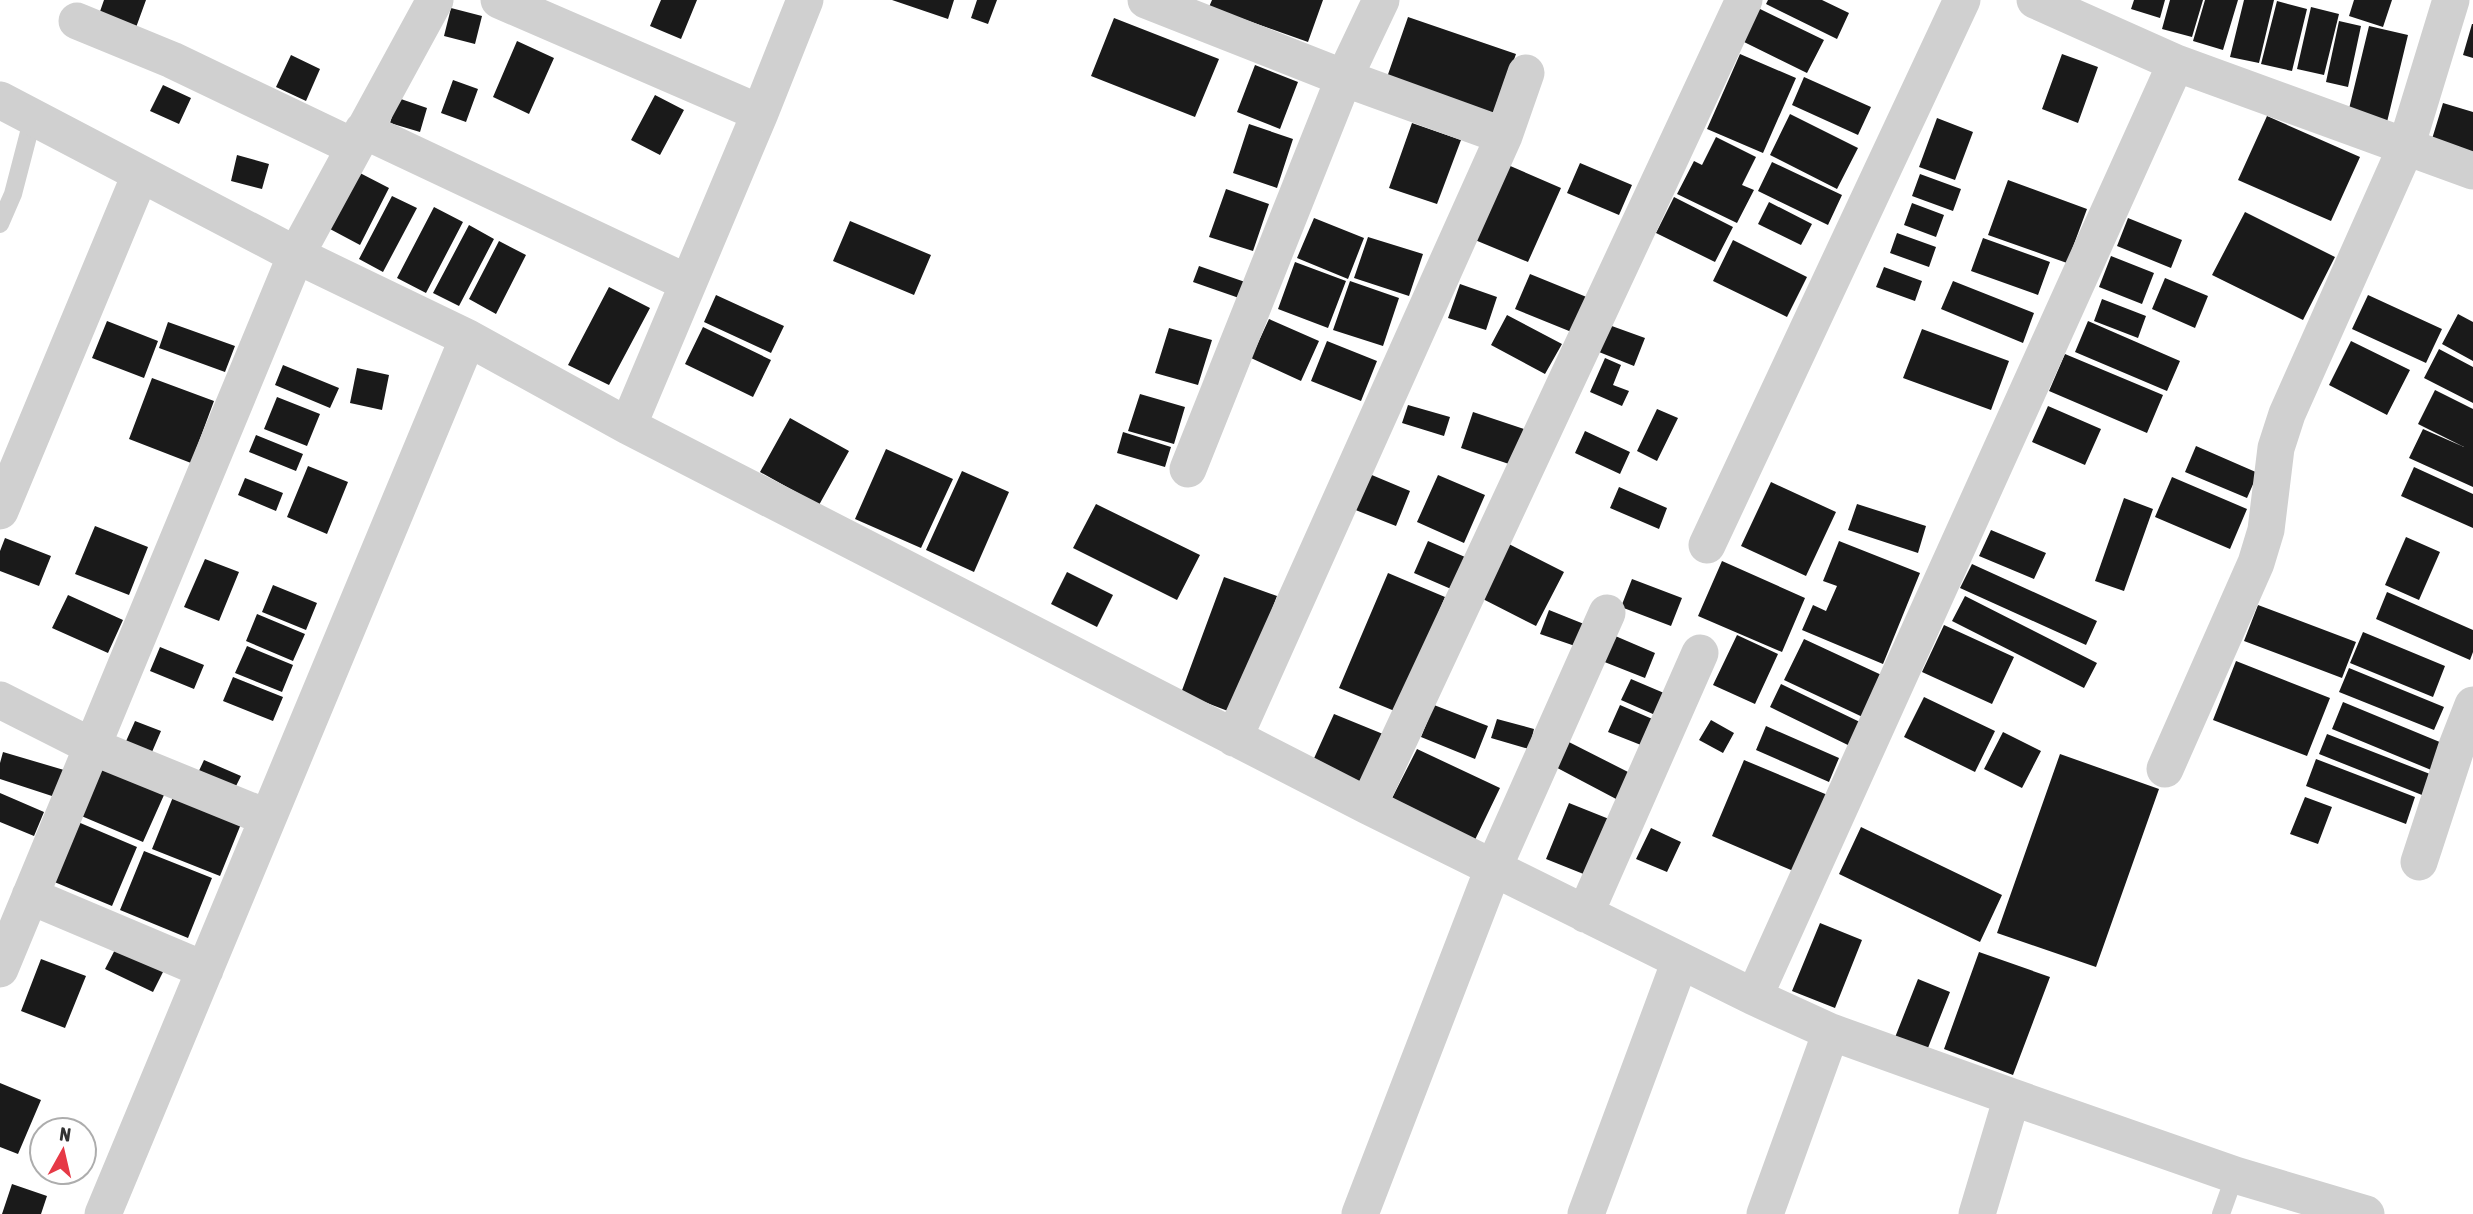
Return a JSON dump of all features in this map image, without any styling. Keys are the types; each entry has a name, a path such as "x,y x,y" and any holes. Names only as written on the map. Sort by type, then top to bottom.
{"street":[{"path":"0,969 296,255 435,0"},
{"path":"499,0 760,113"},
{"path":"628,426 805,0"},
{"path":"1146,0 1344,78 1504,136"},
{"path":"1188,469 1344,78 1381,0"},
{"path":"1368,806 1744,0"},
{"path":"1707,545 1962,0"},
{"path":"2035,0 2176,63 2473,171"},
{"path":"2165,769 2256,563 2266,530 2276,448 2287,414 2406,146 2451,0"},
{"path":"77,21 359,138 688,283"},
{"path":"1754,997 2176,63"},
{"path":"1234,738 1504,136 1526,74"},
{"path":"0,100 296,255 468,338 628,426 1234,738 1754,997 1831,1031 2012,1097 2235,1175 2366,1214"},
{"path":"0,512 140,175"},
{"path":"103,1214 468,338"},
{"path":"1360,1214 1493,869 1607,613"},
{"path":"1585,914 1700,653"},
{"path":"0,700 92,746 268,818"},
{"path":"2419,862 2473,705"},
{"path":"30,896 205,971"},
{"path":"1586,1214 1680,961"},
{"path":"1765,1214 1831,1031"},
{"path":"1977,1214 2012,1097"}],"lane":[{"path":"0,224 13,194 33,117"},
{"path":"2221,1214 2235,1175"}],"building":[{"path":"104,0 146,0 134,33 97,20"},
{"path":"661,0 697,0 681,39 650,26"},
{"path":"892,0 954,0 948,19"},
{"path":"977,0 997,0 988,24 971,18"},
{"path":"1212,0 1323,0 1308,42 1209,7"},
{"path":"1768,0 1822,0 1849,13 1837,39 1766,4"},
{"path":"2134,0 2165,0 2160,18 2131,9"},
{"path":"2170,0 2203,0 2192,37 2162,29"},
{"path":"2205,0 2238,0 2223,50 2193,41"},
{"path":"2244,0 2274,0 2259,63 2230,57"},
{"path":"2354,0 2392,0 2383,27 2349,16"},
{"path":"2277,1 2307,9 2292,71 2261,64"},
{"path":"2311,7 2339,14 2324,75 2297,69"},
{"path":"451,8 482,16 475,44 444,36"},
{"path":"1758,8 1824,40 1807,73 1742,41"},
{"path":"1408,17 1516,54 1493,119 1385,83"},
{"path":"1114,18 1219,59 1195,117 1091,76"},
{"path":"2339,21 2361,26 2348,87 2326,82"},
{"path":"2473,24 2473,58 2463,55"},
{"path":"2369,26 2408,35 2387,122 2348,113"},
{"path":"517,41 554,58 529,114 493,97"},
{"path":"1740,54 1796,78 1763,153 1707,129"},
{"path":"2062,54 2098,67 2078,123 2042,109"},
{"path":"291,55 320,69 306,101 276,87"},
{"path":"1255,65 1298,82 1280,129 1237,112"},
{"path":"1804,77 1871,107 1858,135 1792,105"},
{"path":"453,80 478,89 466,122 441,113"},
{"path":"163,85 191,98 179,124 150,111"},
{"path":"655,95 684,110 660,155 631,140"},
{"path":"398,98 427,108 420,132 390,123"},
{"path":"2443,103 2473,112 2473,152 2432,139"},
{"path":"1790,114 1858,148 1837,189 1770,155"},
{"path":"2267,116 2360,157 2331,221 2238,180"},
{"path":"1937,118 1973,132 1955,180 1919,167"},
{"path":"1412,123 1461,140 1437,204 1389,188"},
{"path":"1249,124 1293,139 1277,188 1233,173"},
{"path":"1716,137 1756,157 1742,185 1754,190 1737,223 1677,194 1694,161 1702,165"},
{"path":"237,155 269,164 262,189 231,181"},
{"path":"1772,162 1842,195 1828,225 1758,191"},
{"path":"1580,163 1632,185 1619,215 1567,193"},
{"path":"1508,165 1561,188 1528,262 1475,240"},
{"path":"360,173 389,188 360,245 330,229"},
{"path":"1920,174 1961,189 1953,211 1912,196"},
{"path":"2008,180 2087,209 2067,263 1988,235"},
{"path":"1226,189 1269,204 1253,251 1209,237"},
{"path":"392,196 417,208 383,272 359,259"},
{"path":"1674,197 1733,227 1715,262 1656,233"},
{"path":"1769,202 1812,224 1801,245 1758,224"},
{"path":"1912,203 1944,215 1936,237 1904,225"},
{"path":"434,207 463,222 426,293 397,278"},
{"path":"2245,212 2335,257 2303,320 2212,275"},
{"path":"1314,218 1364,238 1348,279 1297,258"},
{"path":"2128,218 2182,240 2171,268 2117,246"},
{"path":"850,221 931,255 914,295 833,261"},
{"path":"469,225 494,239 459,306 433,293"},
{"path":"1897,233 1936,247 1929,267 1890,253"},
{"path":"1368,237 1423,254 1409,296 1354,278"},
{"path":"1983,238 2050,262 2038,295 1971,271"},
{"path":"1733,240 1807,277 1787,317 1713,281"},
{"path":"499,241 526,255 496,314 469,299"},
{"path":"2111,256 2154,273 2142,304 2099,287"},
{"path":"1295,262 1346,281 1328,328 1278,309"},
{"path":"1199,266 1245,282 1239,298 1193,282"},
{"path":"1884,267 1922,281 1915,301 1876,287"},
{"path":"1530,274 1589,298 1574,333 1515,309"},
{"path":"2165,278 2208,296 2195,328 2152,309"},
{"path":"1350,281 1399,298 1383,346 1333,330"},
{"path":"1953,281 2034,313 2023,343 1941,309"},
{"path":"1460,284 1497,297 1486,330 1448,318"},
{"path":"609,287 650,308 609,385 568,365"},
{"path":"716,295 784,326 771,353 704,322"},
{"path":"2368,295 2442,329 2426,363 2352,329"},
{"path":"2102,299 2146,316 2138,338 2094,321"},
{"path":"2458,314 2473,322 2473,361 2442,344"},
{"path":"1507,315 1562,344 1545,374 1491,345"},
{"path":"1269,319 1319,341 1301,381 1251,358"},
{"path":"107,321 158,341 144,378 92,358"},
{"path":"2088,321 2180,361 2167,391 2075,352"},
{"path":"168,322 235,346 225,372 159,348"},
{"path":"1609,325 1645,338 1634,366 1599,352"},
{"path":"703,327 771,360 753,397 685,364"},
{"path":"1169,328 1212,340 1198,385 1155,373"},
{"path":"1922,329 2009,361 1991,410 1903,378"},
{"path":"1327,341 1377,361 1361,401 1311,381"},
{"path":"2351,341 2410,370 2387,415 2329,385"},
{"path":"2439,349 2473,367 2473,403 2424,378"},
{"path":"2065,354 2163,395 2147,433 2049,391"},
{"path":"1605,358 1621,365 1613,385 1629,391 1622,406 1590,392"},
{"path":"283,365 339,388 330,408 275,385"},
{"path":"357,368 389,375 382,410 350,403"},
{"path":"152,378 214,401 191,463 129,439"},
{"path":"2435,390 2473,409 2473,487 2409,458 2423,429 2464,447 2418,424"},
{"path":"1140,394 1185,407 1174,444 1128,431"},
{"path":"277,397 320,414 307,446 264,429"},
{"path":"1408,405 1450,417 1444,436 1402,423"},
{"path":"2048,406 2101,429 2085,465 2032,442"},
{"path":"1657,409 1678,418 1657,461 1637,451"},
{"path":"1473,412 1524,429 1512,465 1461,448"},
{"path":"790,418 849,451 819,505 760,472"},
{"path":"1585,431 1630,452 1620,474 1575,453"},
{"path":"1123,432 1171,447 1165,467 1117,453"},
{"path":"256,435 303,454 296,471 249,452"},
{"path":"2196,446 2258,473 2247,498 2185,472"},
{"path":"886,449 953,479 921,548 855,519"},
{"path":"308,466 348,482 327,534 287,517"},
{"path":"2414,467 2473,494 2473,528 2401,496"},
{"path":"962,471 1009,492 974,572 926,550"},
{"path":"1367,473 1410,491 1396,526 1353,509"},
{"path":"1438,475 1485,495 1464,543 1417,522"},
{"path":"2172,477 2247,509 2230,549 2155,517"},
{"path":"245,478 283,493 276,511 238,495"},
{"path":"1771,482 1836,512 1806,576 1741,546"},
{"path":"1619,487 1667,508 1659,529 1610,508"},
{"path":"2124,498 2153,509 2124,591 2095,581"},
{"path":"1096,504 1200,555 1177,600 1073,548"},
{"path":"1857,504 1926,526 1918,553 1848,530"},
{"path":"95,526 148,547 129,595 75,574"},
{"path":"1991,530 2046,553 2034,579 1979,556"},
{"path":"2406,537 2440,552 2419,600 2385,585"},
{"path":"5,538 51,556 39,586 0,571 0,551"},
{"path":"1428,541 1472,560 1458,592 1414,573"},
{"path":"1839,541 1920,573 1883,664 1802,630 1813,605 1826,611 1837,586 1823,581"},
{"path":"1505,542 1564,572 1536,626 1477,596"},
{"path":"205,559 239,572 219,621 184,607"},
{"path":"1722,561 1805,598 1782,652 1698,616"},
{"path":"1972,564 2097,621 2086,645 1960,588"},
{"path":"1067,572 1113,595 1097,627 1051,604"},
{"path":"1388,573 1445,597 1397,712 1339,688"},
{"path":"1224,577 1277,596 1233,713 1181,693"},
{"path":"1632,579 1682,598 1671,626 1621,607"},
{"path":"273,585 317,603 306,630 262,612"},
{"path":"2387,592 2473,630 2473,652 2470,660 2376,619"},
{"path":"68,595 123,620 108,653 52,628"},
{"path":"1965,596 2097,663 2084,688 1952,621"},
{"path":"2258,605 2356,642 2342,678 2244,641"},
{"path":"1549,610 1584,624 1575,646 1540,634"},
{"path":"257,614 305,634 293,661 246,641"},
{"path":"1944,625 2014,657 1992,704 1922,672"},
{"path":"2363,632 2445,666 2433,697 2350,663"},
{"path":"1613,635 1655,653 1645,678 1602,661"},
{"path":"1737,635 1778,654 1755,704 1713,685"},
{"path":"1804,639 1888,678 1869,720 1784,680"},
{"path":"247,646 293,665 282,692 235,673"},
{"path":"160,647 204,665 194,689 150,671"},
{"path":"2236,661 2330,698 2307,756 2213,720"},
{"path":"2349,668 2444,707 2434,730 2339,692"},
{"path":"233,677 283,697 273,721 223,701"},
{"path":"1631,679 1671,696 1662,718 1621,700"},
{"path":"1781,684 1864,724 1852,747 1770,707"},
{"path":"1924,697 1995,731 1975,772 1904,737"},
{"path":"2343,702 2447,745 2436,772 2332,729"},
{"path":"1434,705 1488,726 1475,759 1421,737"},
{"path":"1620,705 1657,721 1646,747 1608,732"},
{"path":"1334,714 1383,734 1361,786 1311,765"},
{"path":"1497,719 1534,729 1529,749 1491,738"},
{"path":"1711,720 1734,733 1723,753 1699,740"},
{"path":"135,721 161,731 149,759 123,748"},
{"path":"1766,726 1839,758 1829,782 1756,750"},
{"path":"2003,732 2041,751 2022,788 1984,769"},
{"path":"2327,734 2430,774 2422,795 2319,754"},
{"path":"1559,737 1632,774 1618,800 1546,762"},
{"path":"1417,749 1500,788 1472,846 1388,806"},
{"path":"3,752 64,770 55,797 0,779"},
{"path":"2060,754 2159,789 2096,967 1997,933"},
{"path":"103,759 168,786 143,842 79,815"},
{"path":"2316,759 2415,797 2406,824 2306,786"},
{"path":"204,760 241,776 234,790 197,775"},
{"path":"1744,760 1830,796 1798,873 1712,836"},
{"path":"0,793 44,812 34,836 0,822"},
{"path":"173,797 241,824 220,876 152,849"},
{"path":"2305,797 2332,807 2318,844 2290,834"},
{"path":"1569,803 1609,819 1586,875 1546,859"},
{"path":"78,822 137,847 112,906 52,881"},
{"path":"1861,827 2002,895 1980,942 1839,874"},
{"path":"1651,828 1681,842 1667,872 1636,859"},
{"path":"144,851 212,878 188,938 120,910"},
{"path":"1820,923 1862,940 1835,1008 1792,991"},
{"path":"121,938 168,962 153,992 105,969"},
{"path":"1979,952 2050,977 2013,1075 1944,1049"},
{"path":"41,959 86,976 65,1028 21,1011"},
{"path":"1918,979 1950,992 1926,1053 1894,1040"},
{"path":"0,1083 41,1100 34,1116 28,1116 28,1131 18,1154 0,1147"},
{"path":"12,1184 47,1196 41,1214 2,1214"}]}
